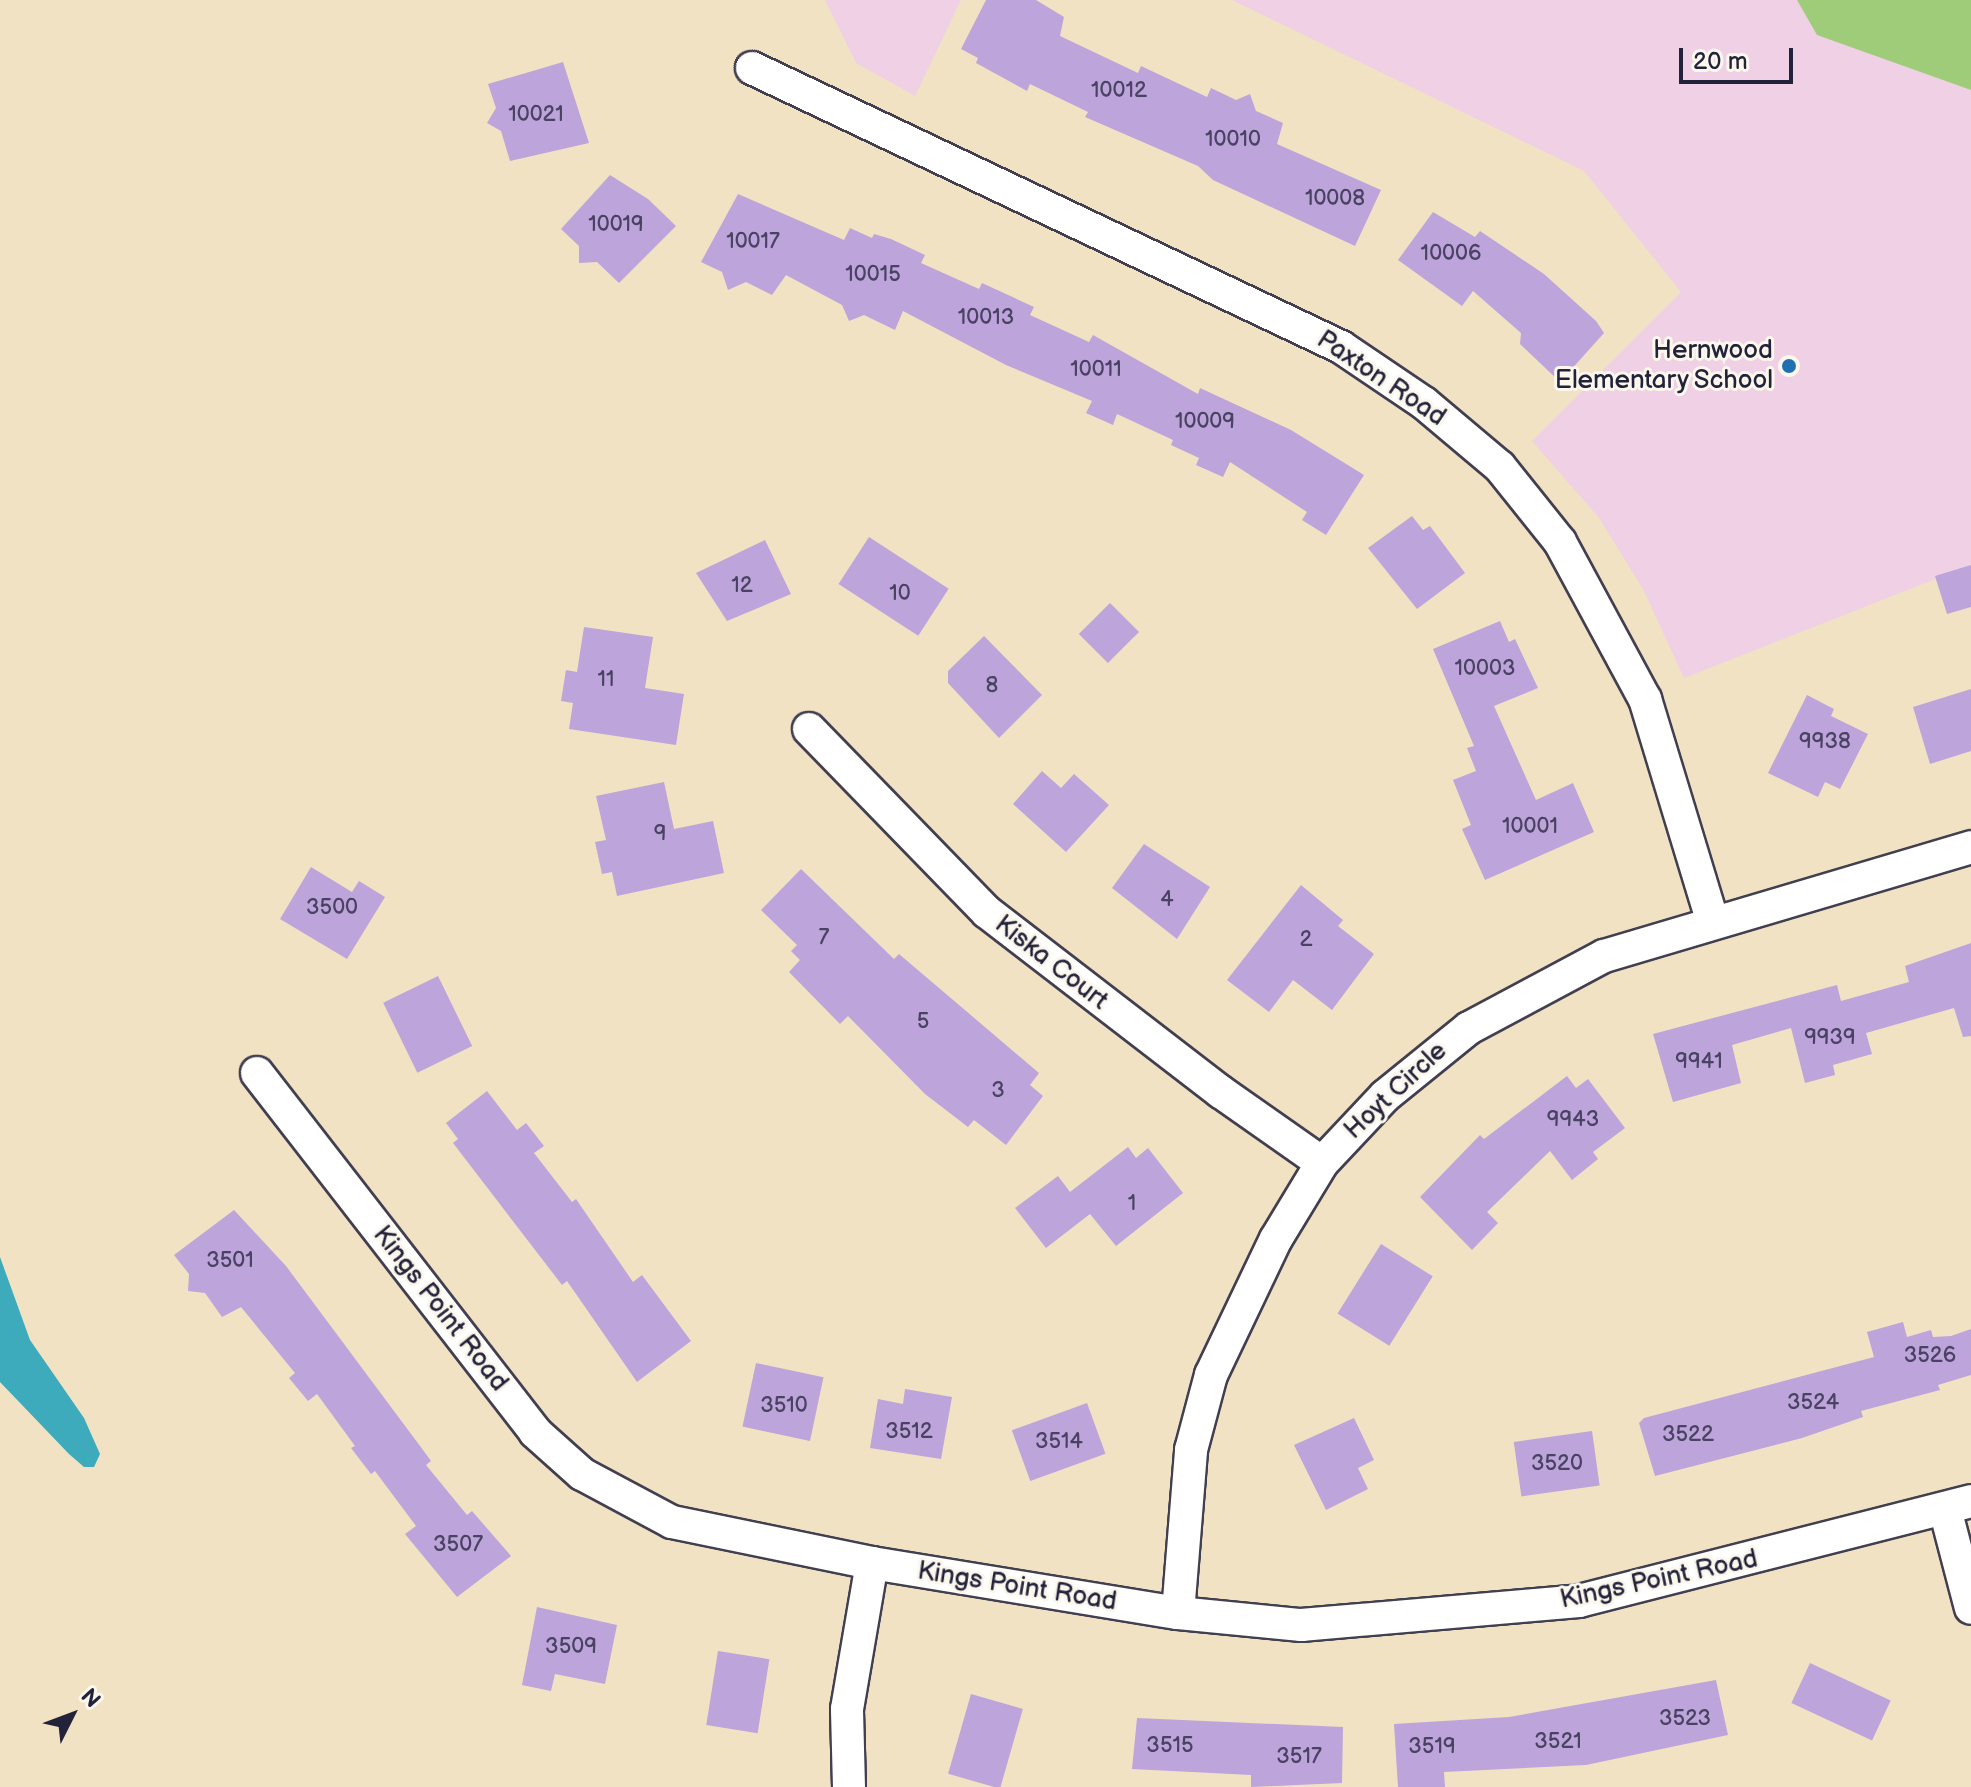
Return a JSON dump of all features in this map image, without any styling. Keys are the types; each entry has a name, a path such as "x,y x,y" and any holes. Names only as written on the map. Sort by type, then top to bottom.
{"street":[{"name":"Paxton Road","path":"752,68 1341,347 1424,403 1500,467 1560,542 1645,699 1712,920"},
{"name":"Kiska Court","path":"809,729 987,912 1221,1092 1322,1163"},
{"name":"Hoyt Circle","path":"1178,1613 1191,1450 1211,1375 1276,1239 1322,1163 1395,1087 1469,1028 1604,956 1712,920 1971,847"},
{"name":"Kings Point Road","path":"257,1073 535,1432 582,1474 672,1522 872,1563 1178,1613 1301,1625 1579,1601 1958,1505"},
{"path":"1958,1505 1971,1608"},
{"path":"849,1787 847,1709 872,1563"}],"shaded area":[{"path":"825,0 961,0 915,96 856,63"},
{"name":"Hernwood Elementary School","path":"1232,0 1971,0 1971,565 1684,678 1643,589 1599,518 1532,441 1681,292 1584,171"}],"green space":[{"path":"1797,0 1971,0 1971,90 1817,35"}],"water":[{"path":"0,1257 30,1340 84,1418 100,1454 94,1467 84,1467 69,1454 0,1382"}],"building":[{"path":"986,0 1036,0 1064,17 1060,36 1138,73 1141,66 1207,97 1211,88 1236,100 1250,94 1256,111 1283,123 1277,144 1381,190 1355,246 1213,180 1198,166 1085,117 1088,112 1030,84 1027,91 976,63 978,58 961,49"},
{"path":"563,62 589,143 510,161 501,131 487,123 496,108 488,84"},
{"path":"610,175 648,199 676,226 619,283 597,262 579,263 579,246 561,229"},
{"path":"738,194 844,240 850,228 872,238 874,234 891,239 925,255 921,263 979,289 982,283 1034,307 1030,315 1089,342 1093,335 1198,394 1200,388 1291,430 1364,475 1326,535 1302,520 1307,512 1230,462 1223,477 1196,465 1199,458 1171,445 1173,440 1117,414 1113,425 1086,413 1092,401 1006,365 903,311 895,330 864,315 849,321 842,305 786,275 772,295 746,282 728,290 722,272 701,262"},
{"path":"1433,212 1475,237 1480,231 1544,274 1596,321 1604,333 1560,382 1520,344 1521,333 1473,291 1462,306 1398,260"},
{"path":"1412,516 1423,530 1430,526 1465,573 1417,609 1368,548"},
{"path":"869,537 949,589 918,636 839,584"},
{"path":"765,540 791,594 727,621 696,573"},
{"path":"1971,565 1971,607 1947,614 1935,576"},
{"path":"1110,603 1139,632 1108,663 1079,634"},
{"path":"1500,621 1509,642 1515,639 1538,688 1494,706 1536,800 1573,783 1594,832 1485,880 1462,829 1471,825 1453,780 1476,771 1467,748 1474,746 1433,649"},
{"path":"584,627 653,637 645,688 684,694 676,745 569,729 573,703 561,701 566,670 577,672"},
{"path":"984,636 1042,695 999,738 948,683 948,671"},
{"path":"1971,689 1971,751 1930,764 1913,707"},
{"path":"1807,695 1834,709 1831,716 1868,734 1840,789 1825,782 1818,797 1768,773"},
{"path":"1042,771 1061,788 1074,774 1109,805 1066,852 1013,804"},
{"path":"664,782 674,829 713,821 724,873 617,896 612,872 602,874 595,842 606,840 596,796"},
{"path":"1144,844 1210,887 1177,939 1112,888"},
{"path":"311,867 352,892 359,881 385,897 347,959 280,919"},
{"path":"801,869 894,959 899,954 1039,1073 1030,1085 1043,1096 1006,1145 974,1120 968,1127 925,1094 848,1016 840,1024 789,972 800,960 791,951 797,945 761,910"},
{"path":"1301,885 1343,920 1338,926 1374,954 1332,1010 1293,980 1269,1012 1227,980"},
{"path":"1971,943 1971,1036 1963,1037 1954,1008 1866,1033 1872,1054 1833,1065 1835,1075 1805,1083 1791,1028 1732,1045 1741,1083 1673,1102 1653,1034 1837,985 1841,1001 1909,982 1905,966"},
{"path":"438,976 472,1046 417,1073 383,1003"},
{"path":"1567,1076 1576,1088 1588,1079 1625,1128 1593,1152 1598,1159 1572,1180 1550,1151 1487,1212 1498,1223 1472,1250 1420,1197 1480,1135 1484,1139"},
{"path":"487,1091 517,1130 526,1123 544,1146 534,1153 572,1202 576,1199 633,1282 642,1275 691,1341 637,1382 567,1281 562,1285 453,1143 458,1139 446,1123"},
{"path":"1128,1147 1136,1158 1148,1148 1183,1193 1116,1246 1090,1214 1046,1248 1015,1208 1058,1176 1070,1192"},
{"path":"234,1210 286,1266 431,1461 426,1465 467,1515 472,1511 511,1556 457,1597 405,1534 416,1526 375,1471 371,1474 351,1448 355,1446 317,1394 308,1401 289,1378 295,1373 241,1307 222,1317 205,1293 188,1291 189,1274 174,1255"},
{"path":"1381,1244 1433,1276 1389,1346 1338,1314"},
{"path":"1903,1322 1907,1337 1931,1330 1933,1337 1951,1336 1971,1329 1971,1375 1938,1385 1940,1390 1861,1411 1863,1417 1802,1438 1655,1476 1639,1423 1644,1418 1874,1357 1867,1332"},
{"path":"756,1363 823,1377 810,1441 742,1427"},
{"path":"905,1389 952,1397 941,1459 870,1448 878,1399 903,1404"},
{"path":"1087,1403 1105,1454 1030,1481 1012,1430"},
{"path":"1354,1418 1374,1460 1358,1468 1368,1489 1326,1510 1294,1445"},
{"path":"1592,1431 1600,1485 1521,1496 1514,1442"},
{"path":"537,1607 617,1625 605,1684 555,1674 551,1691 522,1685"},
{"path":"718,1651 769,1659 758,1733 706,1725"},
{"path":"1810,1663 1891,1701 1872,1740 1791,1703"},
{"path":"1716,1680 1728,1735 1586,1765 1444,1772 1445,1787 1398,1787 1394,1724 1509,1717"},
{"path":"971,1694 1023,1709 1001,1787 948,1774"},
{"path":"1137,1718 1343,1727 1342,1783 1251,1787 1251,1775 1132,1769"}],"place":[{"name":"Hernwood Elementary School","path":"1789,366"}]}
